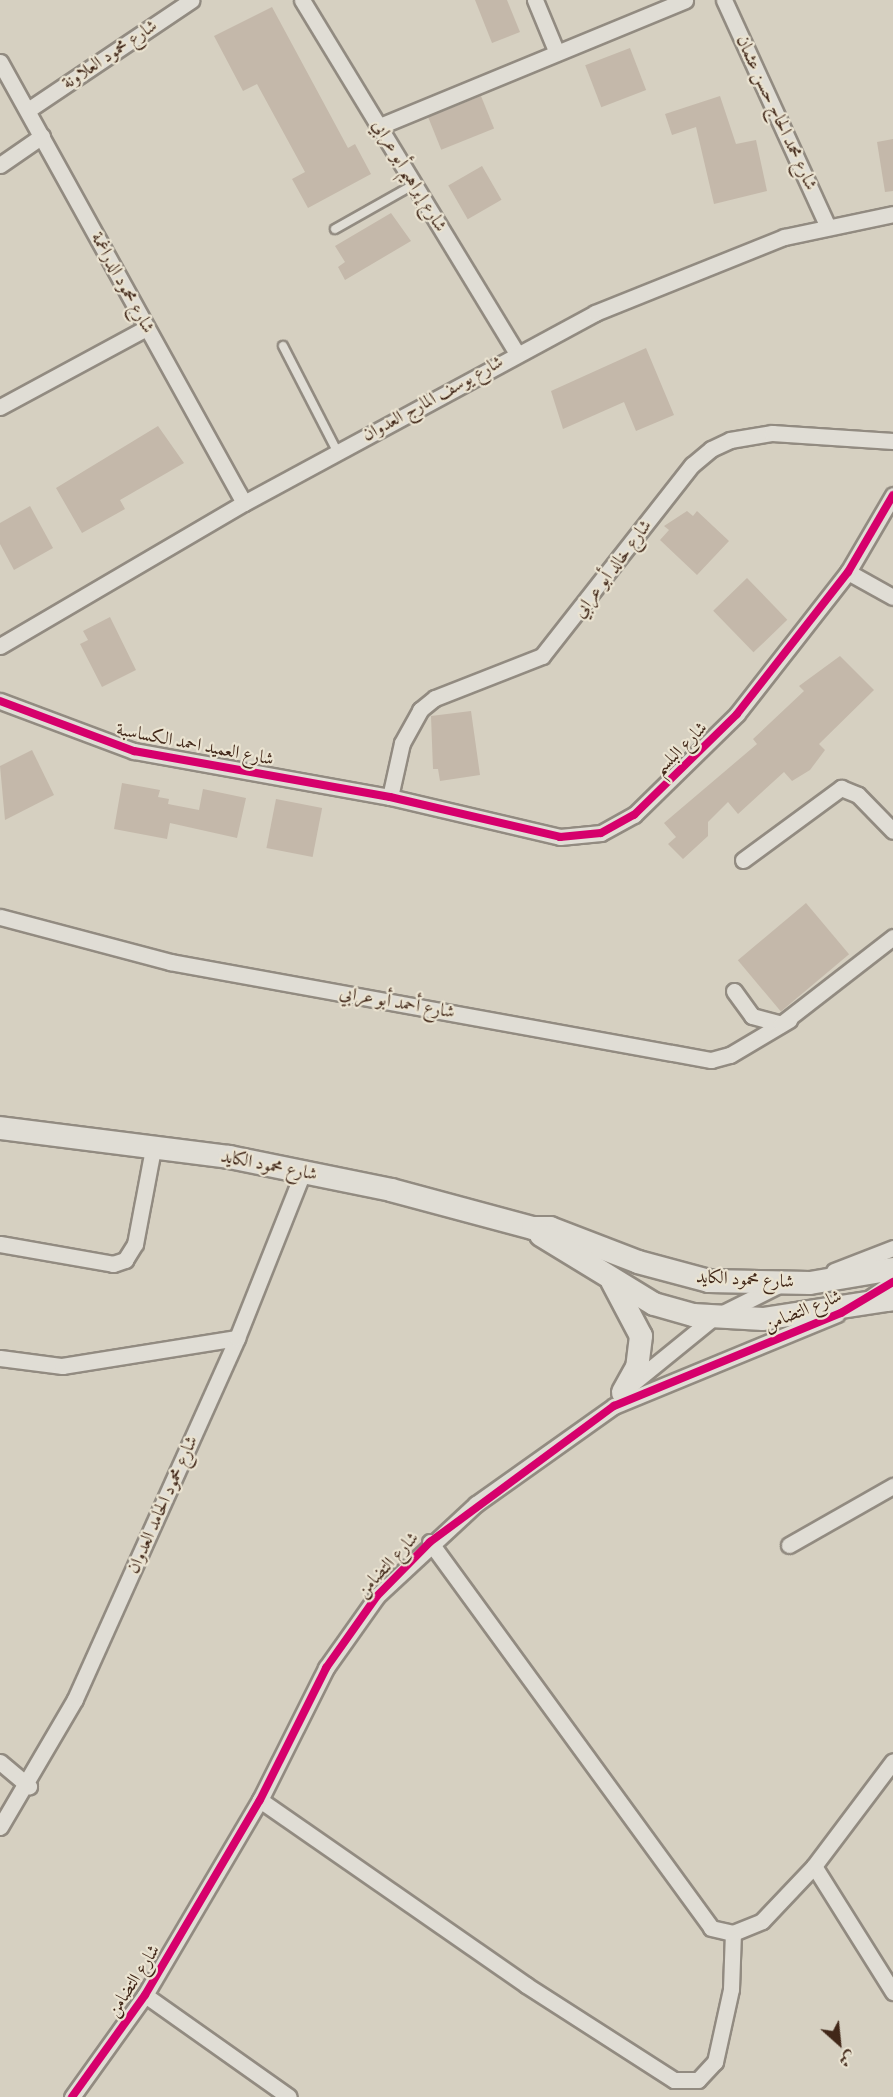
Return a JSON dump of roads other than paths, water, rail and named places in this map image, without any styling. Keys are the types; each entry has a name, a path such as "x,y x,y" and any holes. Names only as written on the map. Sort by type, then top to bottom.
{"street":[{"name":"شارع محمود العلاونة","path":"28,110 192,0"},
{"name":"شارع إبراهيم أبو عرابي","path":"302,0 516,352"},
{"path":"535,0 557,53"},
{"path":"380,126 685,0"},
{"name":"شارع محمد الحاج حسن عثمان","path":"724,0 827,225"},
{"name":"شارع محمود الدراغمة","path":"0,62 244,503"},
{"path":"0,165 42,136"},
{"name":"شارع يوسف المارج العدوان","path":"0,646 244,503 338,453 516,352 676,277 827,225 893,214"},
{"path":"0,407 146,328"},
{"name":"شارع خالد أبو عرابي","path":"390,797 402,743 420,710 435,698 542,656 692,465 711,449 730,440 772,433 893,441"},
{"name":"شارع البلسم","path":"390,797 560,837 601,833 616,825 737,714 848,572 893,495"},
{"path":"848,572 893,597"},
{"name":"شارع العميد احمد الكساسبة","path":"0,700 134,751 390,797"},
{"path":"743,861 841,788 858,795 893,831"},
{"name":"شارع أحمد أبو عرابي","path":"0,917 170,962 711,1060 730,1055 789,1020 893,937"},
{"path":"734,991 752,1016 766,1023 789,1020"},
{"name":"شارع محمود الكايد","path":"0,1128 303,1172 533,1228 550,1228 684,1276 779,1285 893,1269"},
{"path":"0,1244 113,1264 125,1260 135,1244 153,1149"},
{"name":"شارع محمود الحامد العدوان","path":"0,1827 29,1786 75,1699 237,1338 303,1172"},
{"name":"شارع محمود الكايد","path":"533,1228 654,1304 713,1318 780,1318 866,1300 893,1299"},
{"name":"شارع التضامن","path":"72,2097 145,1995 260,1800 326,1668 352,1628 430,1542 618,1399 713,1318 779,1285 893,1248"},
{"path":"609,1277 641,1336 637,1367 618,1399"},
{"name":"شارع التضامن","path":"618,1399 866,1300 893,1282"},
{"path":"0,1358 62,1366 237,1338"},
{"path":"789,1545 893,1486"},
{"path":"430,1542 701,1919 721,1933 733,1933 762,1922 814,1866 893,1761"},
{"path":"0,1762 29,1786"},
{"path":"260,1800 526,1985 674,2080 698,2080 715,2062 731,1989 733,1933"},
{"path":"814,1866 893,1992"},
{"path":"145,1995 289,2097"}],"lane":[{"path":"335,229 415,184"},
{"path":"283,346 338,453"}]}
